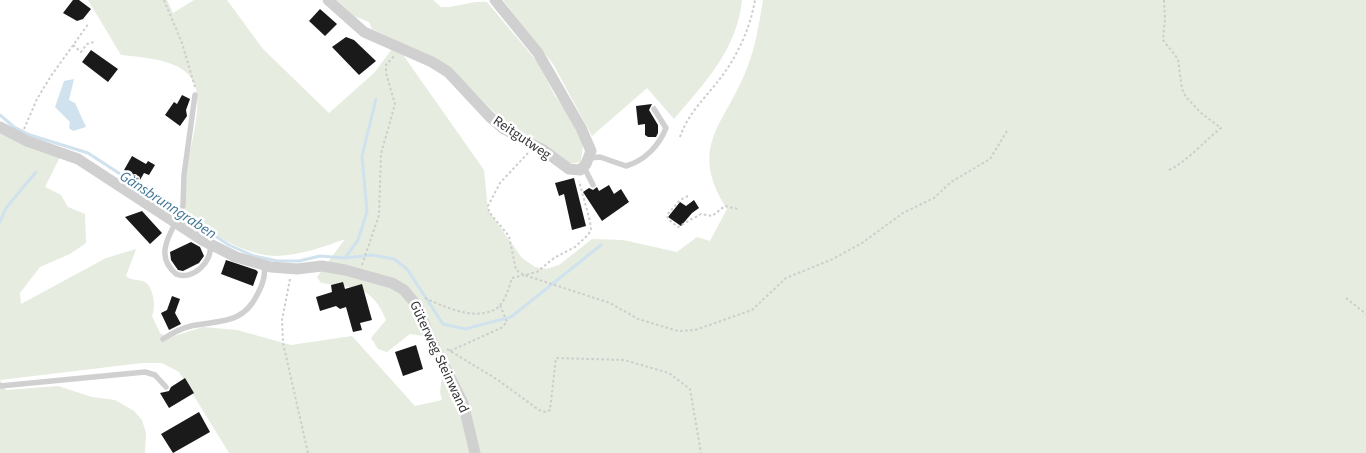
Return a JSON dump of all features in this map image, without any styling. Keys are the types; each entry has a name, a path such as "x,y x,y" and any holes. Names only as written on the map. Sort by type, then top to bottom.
{"street":[{"name":"Reitgutweg","path":"328,0 360,29 432,62 448,72 498,124 535,144 568,170 584,165"},
{"path":"496,0 542,60 586,138 591,151 584,165"},
{"name":"Güterweg Steinwand","path":"0,126 27,141 78,159 177,216 210,244 236,257 264,265 290,268 322,266 345,270 392,283 410,296 418,307 428,334 463,403 475,453"}],"lane":[{"path":"195,95 177,216 167,238 164,253 171,270 178,276 188,274 208,262 211,254 210,244"},
{"path":"593,185 584,165 600,157 626,166 645,156 657,143 666,128 654,109"},
{"path":"163,339 183,328 225,322 240,315 252,304 259,291 266,272 264,265"},
{"path":"0,386 144,372 155,375 166,388"}],"path":[{"path":"164,0 194,81 195,95"},
{"path":"680,137 687,122 724,73 737,51 749,24 755,0"},
{"path":"1164,0 1163,40 1178,59 1184,92 1201,113 1221,128 1193,150 1179,165 1167,171"},
{"path":"25,125 41,91 72,45 90,23"},
{"path":"72,45 81,52 87,44 94,42"},
{"path":"363,258 379,215 381,154 396,104 386,73 386,65 397,47"},
{"path":"535,144 500,183 488,204 489,212 509,236 516,270 524,275 616,305 634,318 678,331 695,330 752,310 786,278 828,262 862,243 888,222 929,201 951,182 985,163 993,156 1007,131"},
{"path":"426,298 438,305 472,314 496,309 512,278 537,272 554,258 575,247 591,230 586,211 584,165"},
{"path":"688,196 680,200 667,215 668,219 678,227 701,214 712,216 725,206 738,209"},
{"path":"290,268 282,320 283,342 308,453"},
{"path":"1346,298 1366,314"},
{"path":"450,351 501,328 507,322 500,304"},
{"path":"446,348 498,380 539,410 546,412 550,410 554,364 559,357 624,360 669,373 690,389 700,453"}],"shaded area":[{"path":"88,0 167,0 173,13 194,0 227,0 263,49 329,113 374,73 392,49 401,52 484,170 488,210 522,258 535,267 546,269 559,265 592,239 623,240 677,252 697,237 710,241 727,209 715,187 710,168 710,151 714,136 750,60 763,0 1366,0 1366,453 229,453 179,372 162,363 142,363 0,380 0,131 60,157 45,187 61,195 68,207 85,214 86,243 70,254 40,267 20,293 21,304 106,258 136,249 126,276 130,279 145,282 148,285 153,298 154,308 152,316 160,333 168,338 203,327 237,330 291,345 352,336 415,406 442,400 440,392 444,362 431,337 410,334 387,352 378,349 371,338 386,320 375,300 361,290 321,283 317,277 345,239 295,254 265,255 252,252 227,241 204,227 184,211 188,164 197,110 197,94 193,80 184,71 170,63 149,58 121,55"},
{"path":"337,0 433,0 441,7 487,2 538,63 555,96 568,113 583,145 581,161 568,163 541,142 506,124 448,66 372,29 369,22 354,16"},
{"path":"503,0 742,0 734,34 718,64 674,119 647,88 592,136 553,64"},
{"path":"0,380 6,390 58,386 92,397 115,400 134,411 142,420 146,433 145,453 0,453"}],"water":[{"path":"74,79 69,100 75,103 86,127 73,131 69,128 70,122 55,107 64,81"}],"building":[{"path":"73,0 79,0 91,9 83,19 77,21 63,13"},
{"path":"320,9 337,24 325,36 309,21"},
{"path":"346,37 354,40 376,61 359,75 332,47"},
{"path":"91,50 118,69 108,82 82,62"},
{"path":"182,95 190,99 186,110 187,116 180,126 165,115 174,102 177,104"},
{"path":"652,104 649,110 658,125 658,133 656,137 648,137 645,135 645,124 638,125 636,106"},
{"path":"132,156 146,164 148,161 155,165 149,175 144,173 140,180 124,170"},
{"path":"574,178 586,226 572,230 564,194 559,196 555,183"},
{"path":"609,185 614,194 621,189 629,202 602,221 583,192 589,188 593,190 597,187 599,191"},
{"path":"694,200 699,208 681,226 668,217 680,202 686,206"},
{"path":"142,211 162,233 150,244 125,217"},
{"path":"191,242 200,247 204,256 199,263 183,271 178,270 171,260 170,252"},
{"path":"226,260 256,270 258,272 253,286 221,274"},
{"path":"343,282 345,289 362,284 372,320 360,323 362,330 353,332 346,307 340,309 336,306 320,311 316,297 332,292 331,285"},
{"path":"172,296 180,299 175,313 181,324 169,330 161,313 167,310"},
{"path":"416,345 423,369 403,376 395,352"},
{"path":"185,378 194,393 169,408 160,393 169,391 171,387"},
{"path":"199,412 210,432 173,453 161,434"}],"waterway":[{"name":"Gänsbrunngraben","path":"345,258 358,240 367,212 362,156 376,99"},
{"name":"Gänsbrunngraben","path":"0,115 14,127 30,135 88,153 229,245 254,256 278,261 299,261 320,256 345,258 372,255 394,259 407,269 443,324 465,329 511,317 601,245"},
{"path":"0,222 6,208 36,172"}]}
